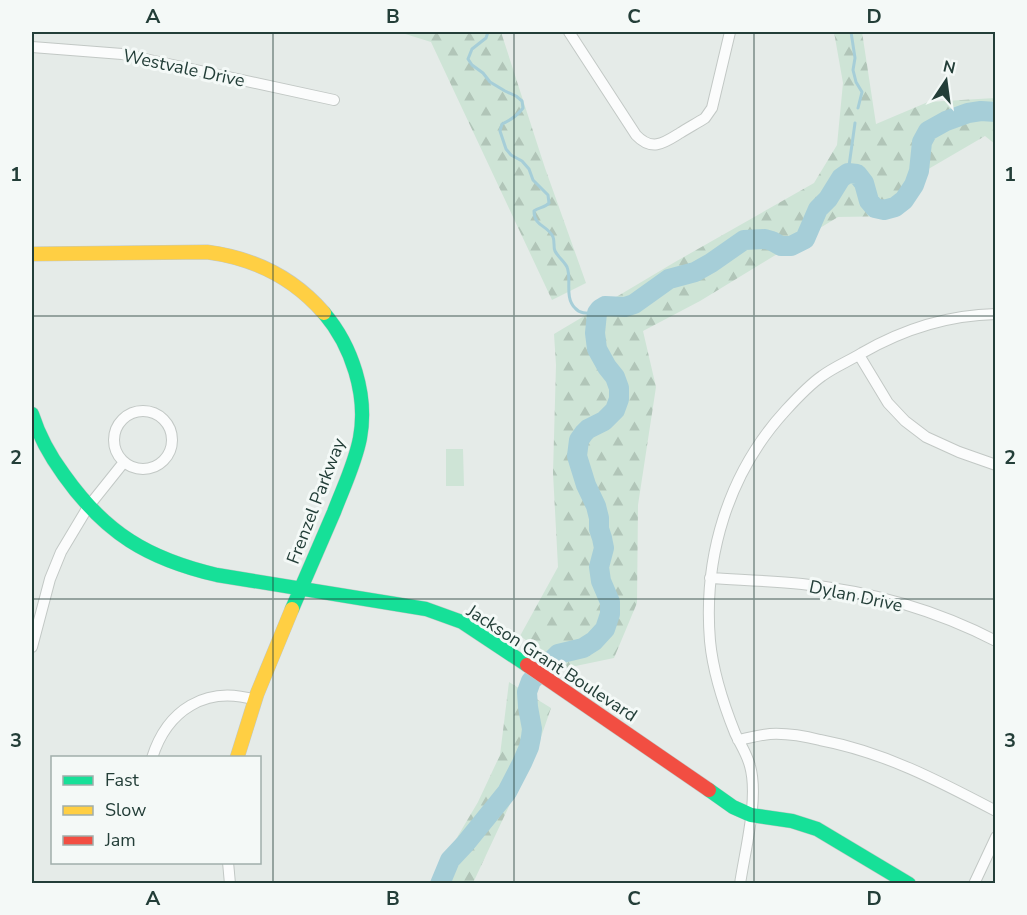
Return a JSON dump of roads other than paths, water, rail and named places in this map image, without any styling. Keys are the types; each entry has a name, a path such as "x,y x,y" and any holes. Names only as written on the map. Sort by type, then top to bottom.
{"street":[{"path":"569,32 636,135 656,145 664,143 705,118 709,113 730,32"},
{"name":"Westvale Drive","path":"32,47 122,54 334,100"},
{"name":"Frenzel Parkway","path":"32,254 196,252 226,254 262,266 299,286 331,322 347,351 355,371 362,414 361,432 353,462 255,700 238,756"},
{"path":"740,884 751,814 751,773 746,755 723,703 712,658 709,620 715,546 736,484 771,426 821,376 890,338 931,324 962,317 996,314"},
{"path":"860,354 888,404 905,421 926,437 996,465"},
{"path":"142,412 152,413 161,418 171,434 169,452 165,459 158,465 141,469 124,462 114,445 114,435 124,418 133,413 142,412"},
{"name":"Jackson Grant Boulevard","path":"32,414 45,445 73,489 88,507 141,549 202,572 426,609 462,622 733,807 751,814 792,821 817,829 909,884"},
{"path":"32,647 56,563 88,507 124,462"},
{"name":"Dylan Drive","path":"711,578 805,584 873,597 920,609 954,621 996,641"},
{"path":"153,756 170,721 192,704 204,699 225,696 255,700"},
{"path":"738,740 769,735 791,735 837,743 914,769 996,811"},
{"path":"974,884 996,837"},
{"path":"228,864 230,884"}],"waterway":[{"path":"488,32 486,38 472,49 468,59 490,82 522,101 521,111 514,118 502,124 500,131 506,149 522,161 529,169 533,180 548,195 549,203 534,211 535,216 536,220 551,233 555,251 567,267 572,304 580,312 597,313"},
{"path":"851,32 855,58 853,70 862,92 858,108"},
{"path":"440,884 450,860 507,792 522,763 529,747 532,729 527,692 531,681 558,654 583,648 594,641 605,629 610,614 610,602 601,581 599,567 604,548 599,529 599,518 577,456 579,440 584,433 604,421 615,410 619,399 619,388 615,377 597,349 595,333 597,313 605,306 625,307 634,304 669,279 695,272 744,240 765,239 781,246 791,246 805,239 818,209 828,199 841,178 848,173 857,174 864,183 869,201 875,208 884,210 895,207 904,200 914,185 919,171 922,142 928,131 968,113 996,112"},
{"path":"848,173 855,123"}]}
